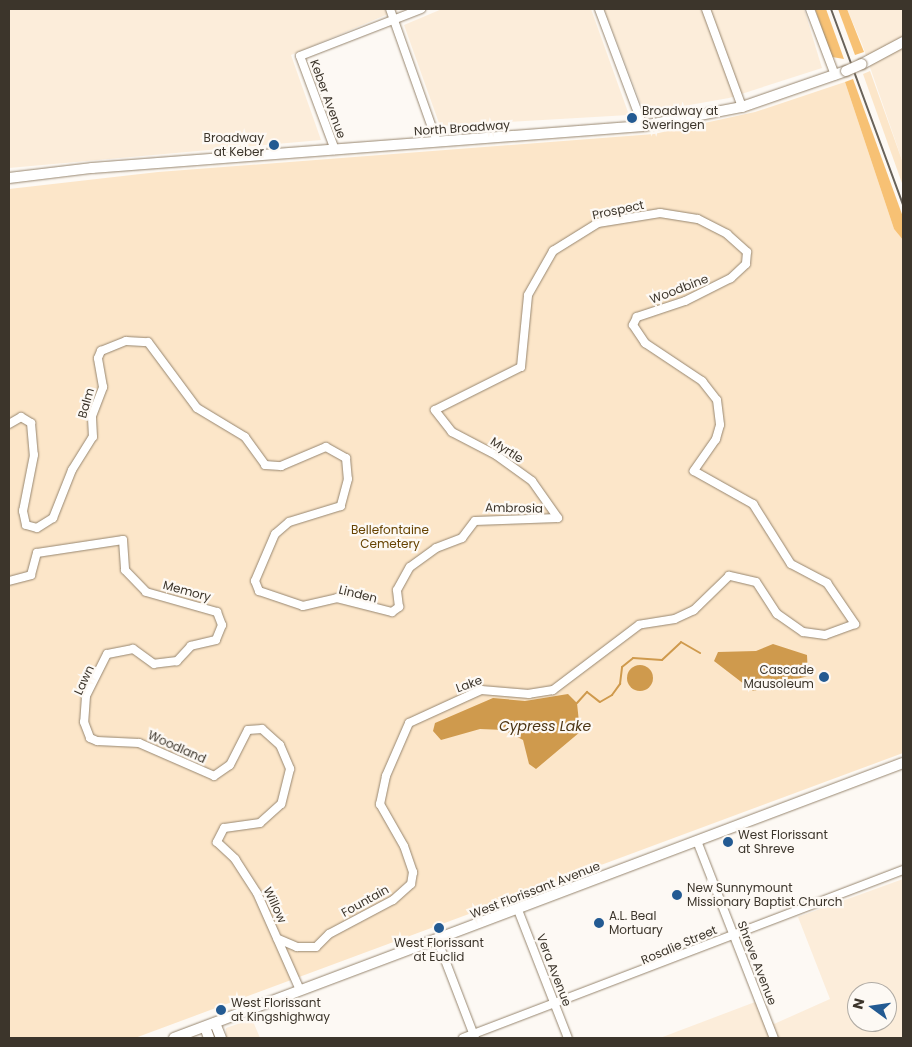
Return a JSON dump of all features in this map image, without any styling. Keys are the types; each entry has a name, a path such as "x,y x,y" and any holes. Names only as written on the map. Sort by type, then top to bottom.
{"main road":[{"name":"North Broadway","path":"9,178 643,126 742,107 846,71 903,42"},
{"name":"West Florissant Avenue","path":"174,1038 518,910 903,763"},
{"path":"215,1023 221,1038"},
{"path":"205,1027 209,1038"}],"street":[{"path":"390,9 437,142"},
{"path":"394,20 421,9"},
{"path":"599,9 643,126"},
{"path":"706,9 742,107"},
{"path":"810,9 834,75"},
{"name":"Keber Avenue","path":"335,150 300,56 394,20"},
{"name":"Prospect","path":"435,410 520,367 524,312 535,277 553,251 580,230 633,216 683,216 727,234 747,252"},
{"name":"Woodbine","path":"639,625 685,615 729,576 756,582 781,618 803,632 834,633 856,621 827,583 790,564 753,504 694,471 716,440 720,425 717,400 702,381 644,343 633,320 710,291 746,264 747,252"},
{"name":"Balm","path":"9,424 21,417 31,423 34,455 23,511 26,525 37,528 53,518 72,470 92,437 92,416 103,387 98,358 101,351 126,340 148,342 197,408 244,437 268,466 281,466 301,454 330,448 346,458 348,474 344,499 334,511 283,526 271,541 255,587"},
{"name":"Myrtle","path":"435,410 452,432 504,460 532,481 558,518"},
{"name":"Ambrosia","path":"399,607 397,590 410,567 436,548 462,538 475,521 558,518"},
{"name":"Memory","path":"9,581 30,575 37,553 123,540 122,558 137,585 146,592 217,612 222,631 210,644 192,646 168,665 154,664 132,649 107,654"},
{"name":"Linden","path":"255,587 303,606 337,598 384,612 399,607"},
{"name":"Lake","path":"397,831 380,804 405,725 481,690 529,694 553,690 639,625"},
{"name":"Lawn","path":"97,741 86,731 84,712 107,654"},
{"name":"Woodland","path":"97,741 139,743 217,776 230,765 244,736 253,728 262,729 280,745 290,769 274,814 260,823 224,828 217,839"},
{"name":"Fountain","path":"278,939 297,947 316,946 337,929 407,889 413,872 397,831"},
{"name":"Willow","path":"217,839 247,875 300,990"},
{"name":"Shreve Avenue","path":"697,841 774,1038"},
{"name":"Rosalie Street","path":"463,1038 474,1036 903,870"},
{"name":"Vera Avenue","path":"518,910 568,1038"},
{"path":"437,939 474,1036"}],"shaded area":[{"path":"9,9 400,9 291,55 321,140 9,168"},
{"path":"442,9 591,9 629,115 440,126 404,25"},
{"path":"604,9 804,9 822,68 729,98 650,112 643,109"},
{"path":"815,9 826,9 844,59 832,57"},
{"path":"838,9 847,9 864,52 855,55"},
{"path":"847,9 903,9 903,163 862,44"},
{"path":"853,79 903,217 903,240 894,229 845,82"},
{"path":"903,879 903,1038 660,1038 755,1002 774,1024 830,999 798,917"},
{"path":"252,1019 260,1038 226,1038 226,1028"}],"green space":[{"path":"870,71 903,163 903,186 863,74"},
{"name":"Bellefontaine Cemetery","path":"845,82 894,229 903,240 903,753 135,1038 9,1038 9,189 158,172 654,134 755,112"}],"water":[{"path":"773,644 807,655 808,676 753,691 714,661 718,652 756,651"},
{"path":"640,665 649,669 653,678 649,687 640,691 631,687 627,678 631,669"},
{"name":"Cypress Lake","path":"568,694 577,703 580,732 536,769 529,764 523,740 504,730 480,729 441,740 433,731 435,723 493,698 525,701"}],"waterway":[{"path":"577,703 587,692 600,702 612,695 620,684 622,667 633,658 662,660 681,642 700,653"}],"railway":[{"path":"831,9 903,205"}],"place":[{"name":"Broadway at Sweringen","path":"632,118"},
{"name":"Broadway at Keber","path":"274,145"},
{"name":"Cascade Mausoleum","path":"824,677"},
{"name":"West Florissant at Shreve","path":"728,842"},
{"name":"New Sunnymount Missionary Baptist Church","path":"677,895"},
{"name":"A.L. Beal Mortuary","path":"599,923"},
{"name":"West Florissant at Euclid","path":"439,928"},
{"name":"West Florissant at Kingshighway","path":"221,1010"}]}
